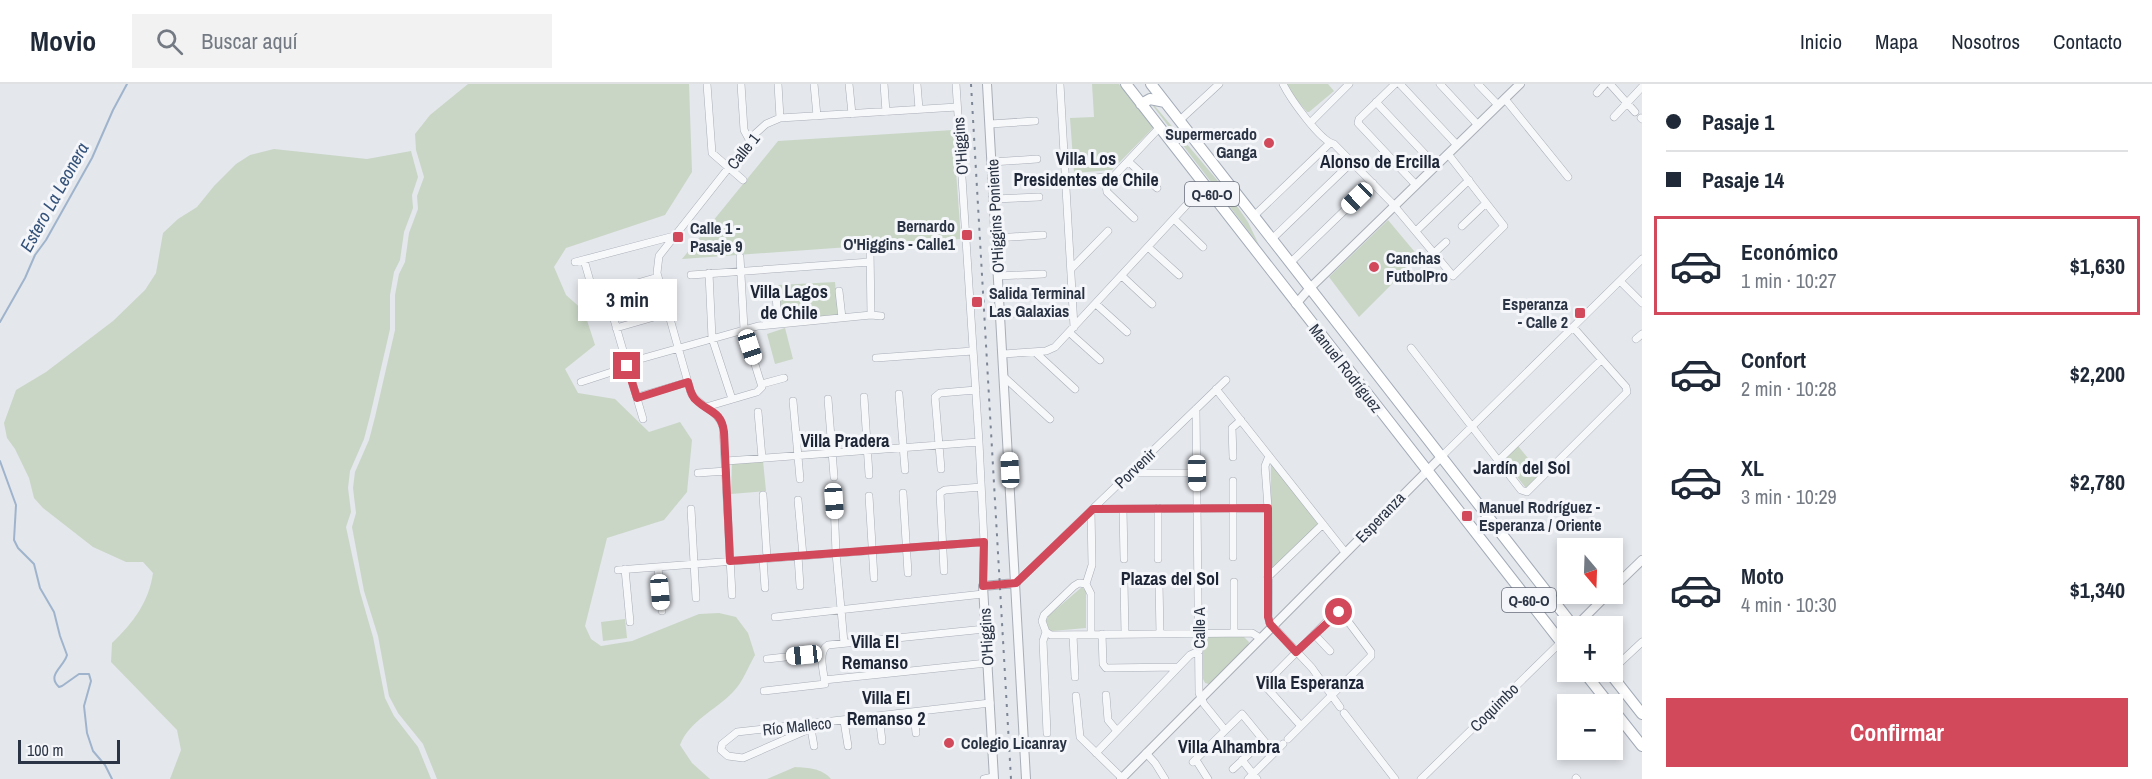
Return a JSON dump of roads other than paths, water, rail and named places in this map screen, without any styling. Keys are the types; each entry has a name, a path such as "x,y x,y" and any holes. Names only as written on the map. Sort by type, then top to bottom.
{"main road":[{"name":"Manuel Rodríguez","path":"1126,84 1426,470 1557,632"},
{"name":"Manuel Rodríguez","path":"1151,84 1565,616"},
{"path":"1141,104 1150,99 1165,102"},
{"path":"1592,682 1601,694"},
{"path":"1618,682 1642,714"},
{"path":"1623,722 1642,746"}],"street":[{"path":"707,84 712,153 743,180"},
{"path":"741,84 744,130 750,141"},
{"path":"778,84 780,118 957,107"},
{"path":"814,84 817,116"},
{"path":"849,84 852,114"},
{"path":"884,84 886,112"},
{"path":"917,84 919,110"},
{"name":"O'Higgins","path":"956,84 979,442 984,542 983,590 994,778"},
{"name":"O'Higgins Poniente","path":"987,84 1026,779"},
{"path":"1060,84 1067,181 1072,330 1100,360"},
{"path":"1179,120 1219,84"},
{"path":"1283,84 1293,102 1330,143 1334,144 1373,183 1453,276 1504,226 1448,154"},
{"path":"1311,122 1348,84"},
{"path":"1395,84 1359,119 1358,123 1416,185"},
{"path":"1400,84 1457,145"},
{"path":"1440,84 1478,125"},
{"path":"1478,84 1502,102 1568,177"},
{"path":"1296,304 1520,84"},
{"path":"1597,93 1605,84"},
{"path":"1610,84 1639,117"},
{"path":"1614,117 1642,87"},
{"path":"1376,102 1436,166"},
{"name":"Calle 1","path":"658,278 659,256 674,236 750,141 766,124 780,118"},
{"path":"990,124 1035,121"},
{"path":"1067,181 1105,179 1117,174 1160,127"},
{"path":"1255,218 1257,213 1330,143"},
{"path":"992,162 1037,159"},
{"path":"1129,162 1157,188"},
{"path":"1271,240 1352,162"},
{"path":"1105,179 1107,192 1134,218"},
{"path":"1416,231 1468,180"},
{"path":"1290,263 1373,183"},
{"path":"1003,354 1046,351 1055,347 1205,185"},
{"path":"994,200 1039,197"},
{"path":"1462,226 1486,203"},
{"path":"1174,219 1203,247"},
{"path":"1071,269 1108,231"},
{"path":"996,238 1043,235"},
{"path":"575,262 674,236"},
{"path":"1434,253 1446,242"},
{"path":"1148,247 1179,275"},
{"path":"870,250 871,315"},
{"path":"706,406 759,392 762,384 744,329 740,257"},
{"name":"Esperanza","path":"1122,779 1426,470 1642,259"},
{"path":"584,260 591,296 603,292 608,294"},
{"path":"691,274 870,262"},
{"path":"709,273 712,338 732,399"},
{"path":"998,276 1043,274"},
{"path":"1122,276 1152,303"},
{"path":"608,294 613,290 658,278 694,399 715,412 722,423 732,595"},
{"path":"1620,281 1642,303"},
{"path":"839,291 842,318"},
{"path":"608,294 623,355 644,419"},
{"path":"776,295 778,323"},
{"path":"1096,304 1127,332"},
{"path":"1000,314 1048,311"},
{"path":"616,328 668,313"},
{"path":"581,382 633,361 744,329 778,323 881,316"},
{"path":"1411,348 1521,490 1525,492 1529,491 1627,391 1626,387 1573,327"},
{"path":"876,358 973,351"},
{"path":"1035,352 1075,389"},
{"path":"1498,460 1602,360"},
{"path":"1004,377 1050,419"},
{"path":"762,384 784,378"},
{"name":"Porvenir","path":"1016,583 1226,380"},
{"path":"637,398 688,382"},
{"path":"1216,389 1345,552"},
{"path":"941,469 936,395 976,390"},
{"path":"899,394 905,470"},
{"path":"864,397 869,475"},
{"path":"828,399 834,477"},
{"path":"794,401 800,480"},
{"name":"Calle A","path":"1196,409 1201,697"},
{"path":"758,412 762,458"},
{"path":"1233,457 1232,428 1241,420"},
{"path":"726,461 979,442"},
{"path":"1269,456 1265,466 1268,508 1268,620 1312,668 1395,779"},
{"path":"698,473 726,471"},
{"path":"1130,473 1197,473"},
{"path":"1233,481 1233,557"},
{"path":"944,571 939,497 941,492 981,487"},
{"path":"903,493 908,573"},
{"path":"763,495 765,588"},
{"path":"868,496 874,578"},
{"path":"798,500 800,586"},
{"path":"834,501 844,643"},
{"path":"1158,508 1158,559"},
{"path":"1091,634 1091,594 1086,584 1092,565 1092,510 1268,508"},
{"path":"691,509 696,598"},
{"path":"1123,509 1124,559"},
{"path":"1268,577 1323,524"},
{"path":"630,622 621,570 984,542"},
{"path":"1623,578 1642,560"},
{"path":"658,567 662,610"},
{"path":"1124,582 1125,634"},
{"path":"1234,582 1234,633"},
{"path":"775,617 983,590 1016,583"},
{"path":"1047,733 1043,641 1046,632 1042,621 1046,613 1074,586 1079,583 1086,584"},
{"path":"1159,583 1160,634"},
{"path":"1585,616 1598,604"},
{"path":"1242,760 1253,777 1372,655 1342,613 1339,612 1314,634 1266,685 1301,726"},
{"path":"824,682 822,653 826,646 985,628"},
{"path":"1046,632 1051,635 1234,633 1254,634 1260,638"},
{"path":"1102,634 1103,664 1106,668 1178,667"},
{"path":"1314,634 1330,651"},
{"path":"1073,635 1075,677"},
{"path":"1623,660 1642,642"},
{"name":"Coquimbo","path":"1421,779 1557,650"},
{"path":"1096,753 1178,667 1194,652 1199,651"},
{"path":"767,658 822,653"},
{"path":"764,691 987,663"},
{"path":"1106,695 1108,720 1117,731"},
{"path":"1076,696 1079,735 1122,779"},
{"path":"1201,697 1225,730"},
{"name":"Río Malleco","path":"811,729 743,758 726,756 721,750 722,744 737,732 990,703"},
{"path":"914,712 916,733"},
{"path":"1208,779 1195,761 1242,714 1274,753"},
{"path":"879,716 882,741"},
{"path":"844,721 848,746"},
{"path":"814,746 811,729 823,723"},
{"path":"1146,753 1165,779"},
{"path":"1233,770 1249,754"},
{"path":"984,779 994,778"}],"waterway":[{"name":"Estero La Leonera","path":"0,322 35,255 46,240 92,158 127,84"},
{"name":"Estero La Leonera","path":"0,461 16,505 14,540 18,548 34,564 40,588 54,612 67,655 55,675 55,683 59,687 79,674 89,674 91,681 84,706 87,733 93,751 105,765 112,779"}],"railway":[{"path":"971,84 1011,779"}],"place":[{"name":"Supermercado Ganga","path":"1269,143"},
{"name":"Bernardo O'Higgins - Calle1","path":"967,235"},
{"name":"Calle 1 - Pasaje 9","path":"678,237"},
{"name":"Canchas FutbolPro","path":"1374,267"},
{"name":"Salida Terminal Las Galaxias","path":"977,302"},
{"name":"Esperanza - Calle 2","path":"1580,313"},
{"name":"Manuel Rodríguez - Esperanza / Oriente","path":"1467,516"},
{"name":"Colegio Licanray","path":"949,743"}],"district":[{"name":"Alonso de Ercilla","path":"1380,161"},
{"name":"Villa Los Presidentes de Chile","path":"1086,168"},
{"name":"Villa Lagos de Chile","path":"789,301"},
{"name":"Villa Pradera","path":"845,440"},
{"name":"Jardín del Sol","path":"1522,467"},
{"name":"Plazas del Sol","path":"1170,578"},
{"name":"Villa El Remanso","path":"875,651"},
{"name":"Villa Esperanza","path":"1310,682"},
{"name":"Villa El Remanso 2","path":"886,707"},
{"name":"Villa Alhambra","path":"1229,746"}]}
